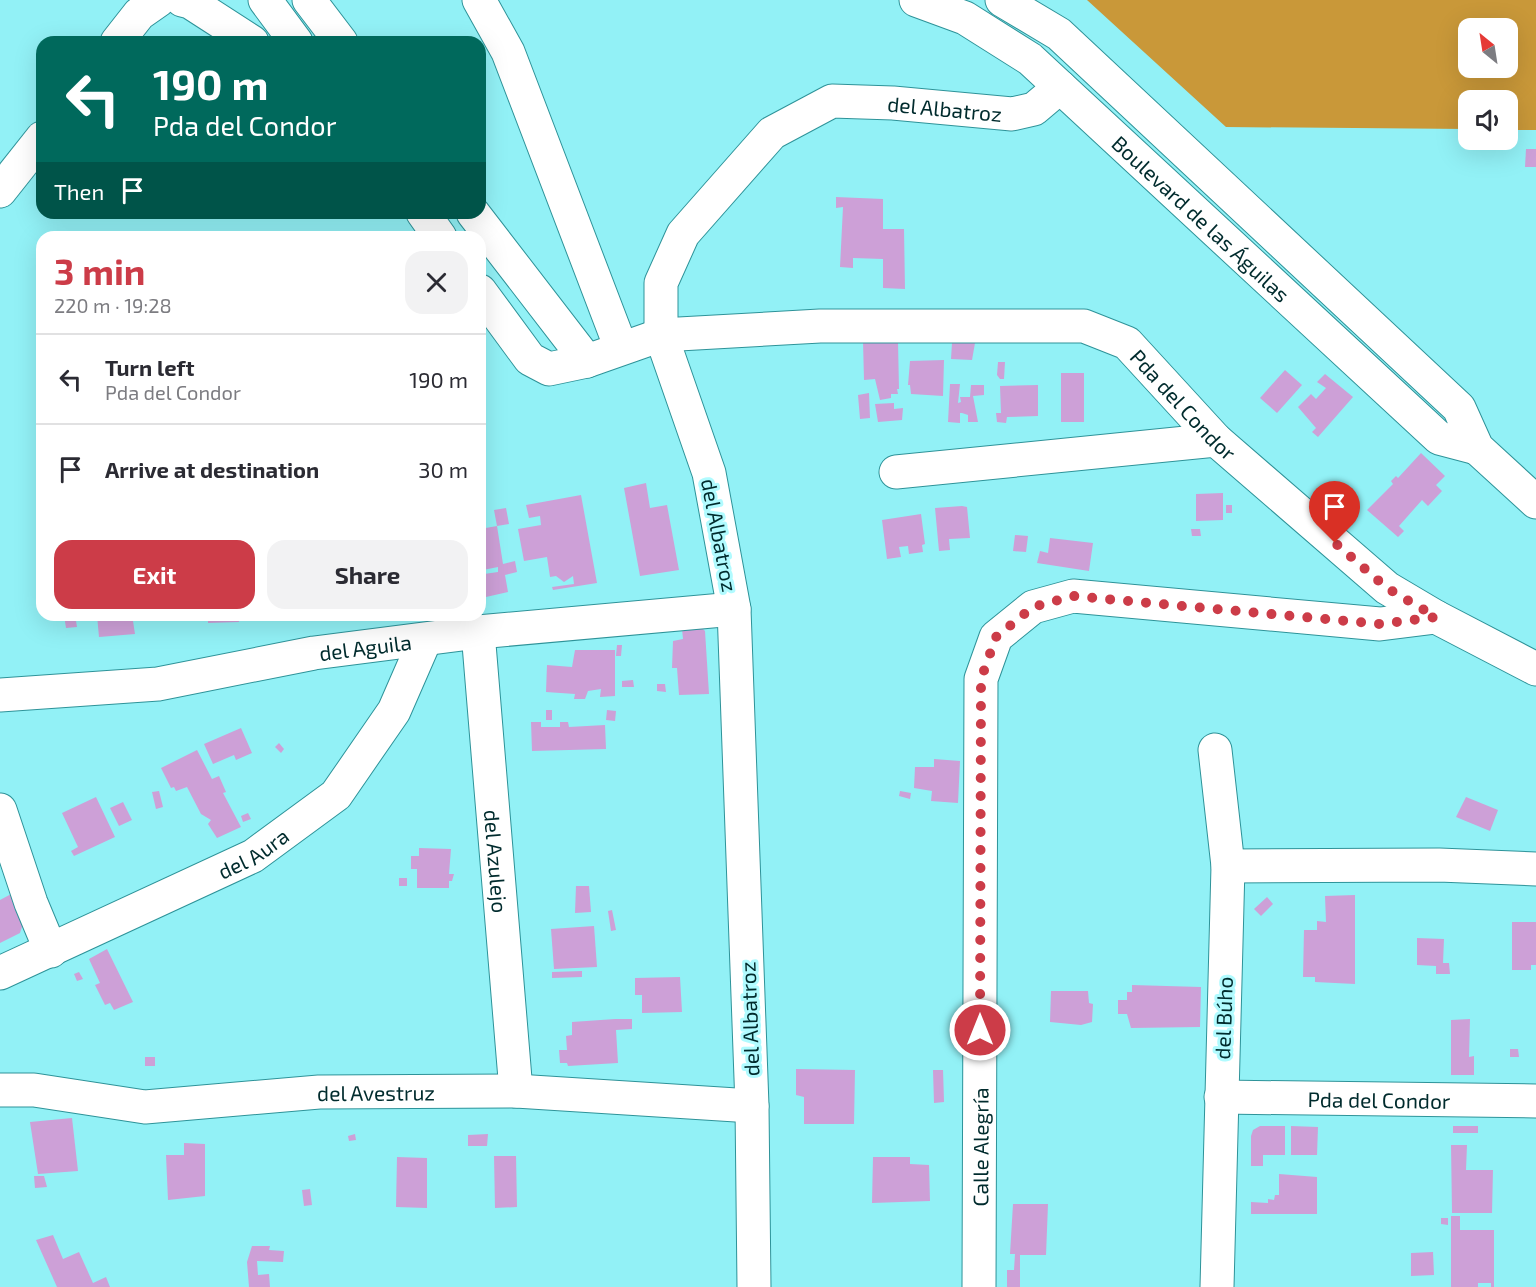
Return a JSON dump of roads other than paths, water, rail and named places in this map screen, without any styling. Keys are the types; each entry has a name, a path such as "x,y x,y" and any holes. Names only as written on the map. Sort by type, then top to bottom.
{"street":[{"path":"122,36 139,14 159,0"},
{"path":"182,0 190,2 243,36"},
{"path":"265,0 292,36"},
{"path":"309,0 336,36"},
{"path":"479,0 508,52 621,348"},
{"name":"Boulevard de las Águilas","path":"916,0 964,18 1030,59 1439,438 1477,448"},
{"name":"Boulevard de las Águilas","path":"1002,0 1059,34 1459,408 1477,448 1536,502"},
{"name":"del Albatroz","path":"754,1287 752,1106 734,609 708,472 661,335 661,283 683,234 772,133 832,101 892,102 1012,114 1034,109 1060,87"},
{"path":"0,191 36,146"},
{"path":"478,219 587,360"},
{"name":"Pda del Condor","path":"486,299 531,359 549,369 587,360 661,335 820,326 1084,326 1127,343 1216,440 1387,588 1436,617 1536,669"},
{"path":"896,472 1216,440"},
{"name":"Calle Alegría","path":"979,1287 981,679 996,637 1033,607 1073,596 1380,624 1436,617"},
{"name":"del Aguila","path":"0,695 158,684 314,653 478,632 734,609"},
{"name":"del Azulejo","path":"478,632 516,1091"},
{"name":"del Aura","path":"0,973 253,856 336,795 394,711 425,640"},
{"name":"del Búho","path":"1215,750 1228,866 1217,1287"},
{"path":"0,810 31,903 51,951"},
{"path":"1228,866 1439,865 1536,869"},
{"name":"del Avestruz","path":"0,1090 34,1090 145,1107 319,1092 516,1091 752,1106"},
{"name":"Pda del Condor","path":"1221,1097 1536,1101"}]}
